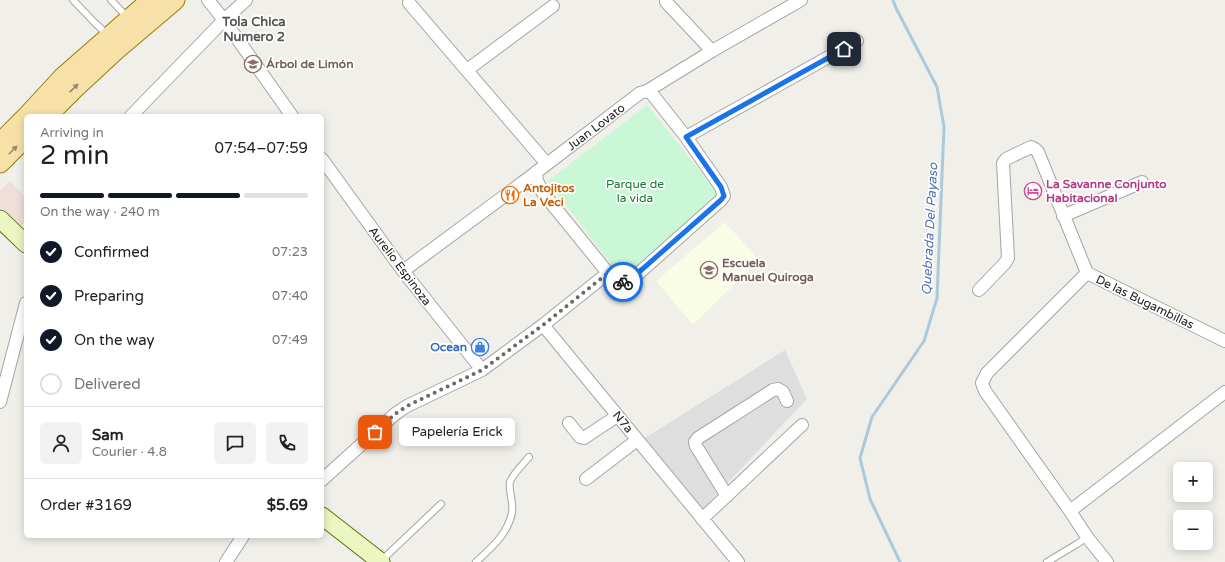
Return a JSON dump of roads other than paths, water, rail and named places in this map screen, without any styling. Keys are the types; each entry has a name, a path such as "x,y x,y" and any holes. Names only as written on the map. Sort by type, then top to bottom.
{"main road":[{"path":"49,114 116,50 175,0"},
{"path":"28,114 62,78 149,1"},
{"path":"0,143 24,118"},
{"path":"0,163 24,139"}],"street":[{"path":"208,0 224,20 291,114"},
{"path":"133,114 224,20 246,0"},
{"path":"666,0 666,2 712,51"},
{"name":"Juan Lovato","path":"403,271 640,93 647,91 712,51 801,0"},
{"path":"409,3 547,164"},
{"path":"466,70 553,6"},
{"path":"686,137 857,41"},
{"path":"536,172 543,193 608,273 619,282 630,280 724,196 721,187 686,137 652,94 647,91"},
{"name":"De las Bugambillas","path":"980,290 1008,258 1003,163 1006,159 1031,147 1038,152 1086,273 1225,341"},
{"name":"Aurelio Espinoza","path":"324,162 403,271 482,370"},
{"path":"1063,216 1142,182"},
{"path":"0,219 24,238"},
{"path":"324,478 395,414 407,406 482,370 543,325 608,273"},
{"path":"1086,273 987,373 982,383 985,391 1070,511 1086,537 1107,562"},
{"path":"0,402 24,311"},
{"name":"N7a","path":"543,325 738,562"},
{"path":"727,496 695,442 698,438 773,390 778,389 783,392 787,401"},
{"path":"1070,511 1225,392"},
{"path":"569,423 580,437 584,438 617,416"},
{"path":"702,519 802,425"},
{"path":"586,479 637,440"},
{"path":"324,518 381,562"},
{"path":"226,562 242,538"}],"lane":[{"path":"74,0 95,24 109,36"},
{"path":"111,0 129,19"},
{"path":"476,562 502,536 507,527 512,512 513,500 510,481 529,457"},
{"path":"381,562 441,504"},
{"path":"1047,562 1058,559 1086,537"}],"waterway":[{"name":"Quebrada Del Payaso","path":"893,0 937,87 944,127 937,298 924,341 872,417 860,458 870,499 900,562"}],"place":[{"name":"Árbol de Limón","path":"253,64"},
{"name":"La Savanne Conjunto Habitacional","path":"1033,191"},
{"name":"Antojitos La Veci","path":"510,195"},
{"name":"Escuela Manuel Quiroga","path":"709,270"},
{"name":"Ocean","path":"480,347"},
{"name":"Papelería Erick","path":"375,432"}],"district":[{"name":"Tola Chica Numero 2","path":"254,30"}],"park label":[{"name":"Parque de la vida","path":"635,191"}]}
